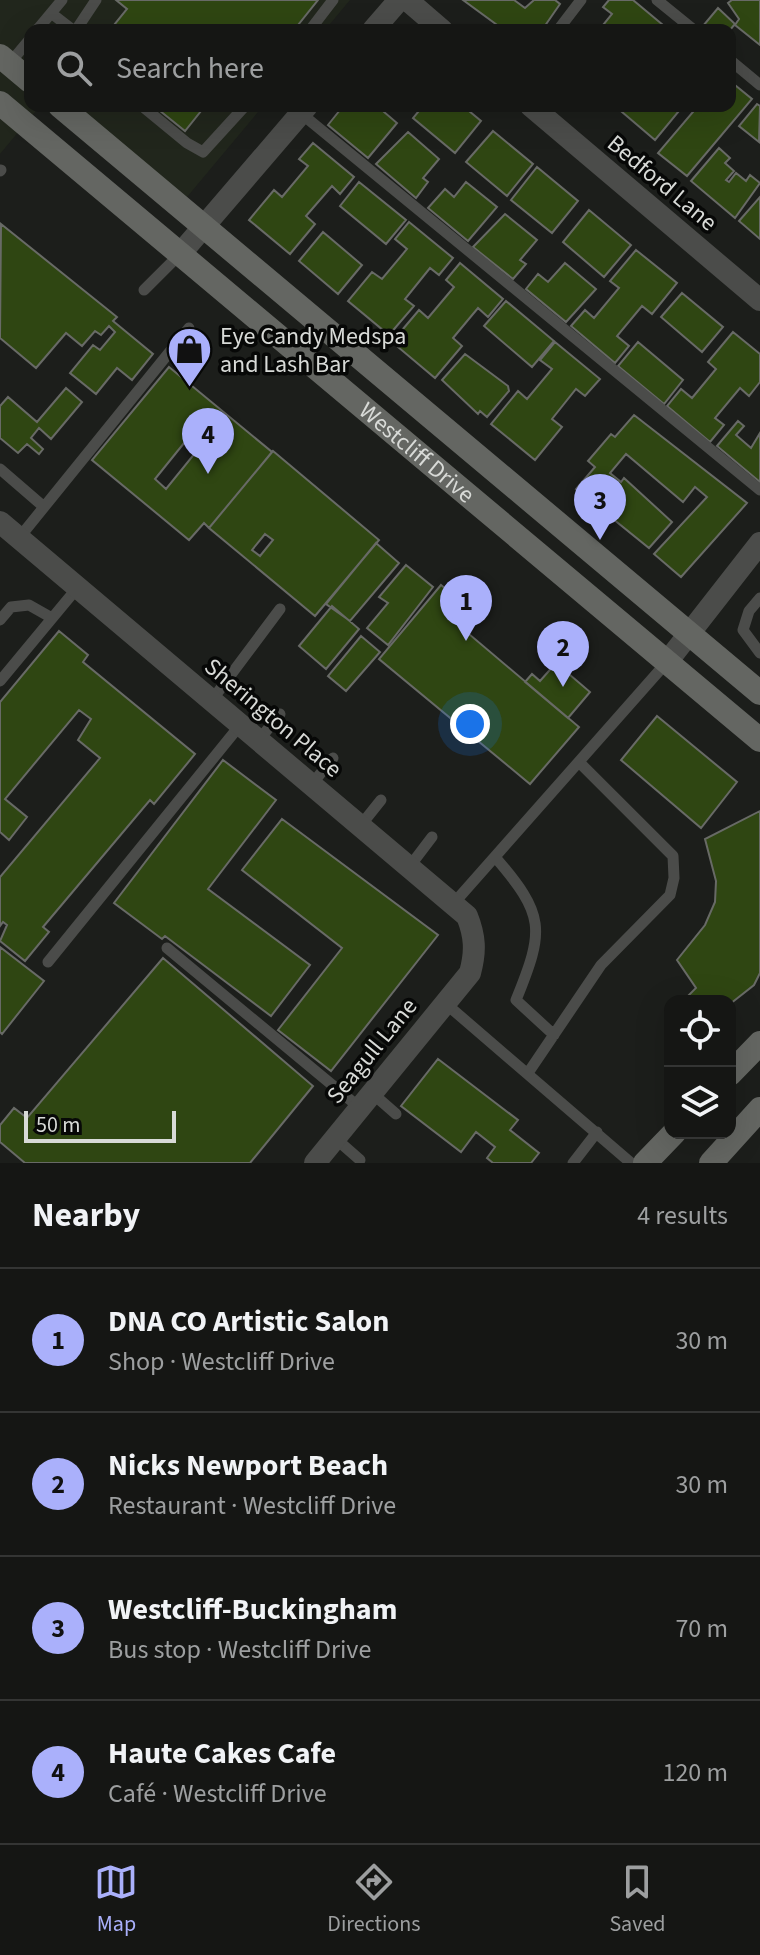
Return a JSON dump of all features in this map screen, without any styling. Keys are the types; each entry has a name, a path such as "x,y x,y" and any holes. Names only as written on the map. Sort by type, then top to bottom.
{"street":[{"path":"378,24 399,0"},
{"path":"407,0 435,24"},
{"path":"0,102 16,69"},
{"name":"Westcliff Drive","path":"0,102 760,740"},
{"name":"Westcliff Drive","path":"67,112 760,693"},
{"path":"181,253 297,112"},
{"name":"Bedford Lane","path":"538,112 760,300"},
{"name":"Sherington Place","path":"0,522 454,903 467,916 474,933 476,953 470,973"},
{"path":"667,662 760,544"},
{"name":"Seagull Lane","path":"315,1163 470,973"},
{"path":"736,1067 757,1044"},
{"path":"711,1163 760,1109"},
{"path":"645,1163 668,1139"}],"lane":[{"path":"42,24 62,0"},
{"path":"78,24 96,0"},
{"path":"315,24 333,0"},
{"path":"563,24 581,0"},
{"path":"657,0 687,24"},
{"path":"51,13 66,24"},
{"path":"736,65 760,85"},
{"path":"150,112 197,150 206,151 240,112"},
{"path":"305,112 760,490"},
{"path":"144,290 181,253"},
{"path":"19,538 189,328"},
{"path":"0,469 44,507"},
{"path":"0,681 78,587"},
{"path":"760,598 749,611 743,630 760,653"},
{"path":"0,620 11,607 29,605 52,618"},
{"path":"212,700 280,609"},
{"path":"454,903 667,662"},
{"path":"259,740 280,714"},
{"path":"48,962 241,724"},
{"path":"312,784 333,758"},
{"path":"528,1073 601,965 670,895 674,878 673,856 579,762"},
{"path":"361,825 381,800"},
{"path":"410,866 432,837"},
{"path":"495,857 526,892 537,922 536,953 516,1000 554,1035"},
{"path":"167,948 366,1100 396,1114"},
{"path":"445,1003 631,1163"},
{"path":"573,1163 597,1132"},
{"path":"335,1138 360,1160"}],"shaded area":[{"path":"0,0 350,0 330,24 24,24 24,112 35,112 0,154"},
{"path":"83,112 258,112 182,203"}],"building":[{"path":"116,0 318,0 299,24 115,24 127,9"},
{"path":"463,0 514,0 525,8 534,0 555,0 560,4 546,24 496,24"},
{"path":"609,0 633,0 662,24 604,24 612,14 603,7"},
{"path":"732,0 760,0 760,45 736,26 739,19 728,3"},
{"path":"718,8 735,24 705,24"},
{"path":"736,86 752,99 687,176 658,153 693,112 736,112"},
{"path":"757,104 760,106 759,142 739,126"},
{"path":"161,112 200,112 185,131"},
{"path":"338,112 384,112 397,123 368,158 328,125"},
{"path":"418,112 470,112 481,121 455,153 413,118"},
{"path":"622,112 678,112 655,140"},
{"path":"493,131 533,164 507,196 466,162"},
{"path":"408,132 439,159 423,178 428,182 416,198 376,164"},
{"path":"313,143 354,177 340,194 332,186 306,216 315,224 290,254 249,220 274,190 282,197 308,166 299,159"},
{"path":"719,148 730,158 725,163 734,171 726,180 729,182 736,173 746,181 750,175 760,183 735,218 691,181"},
{"path":"537,167 578,201 552,233 511,200"},
{"path":"359,182 406,220 386,244 340,206"},
{"path":"466,182 497,207 468,241 428,208 445,189 454,197"},
{"path":"760,197 760,239 739,221"},
{"path":"589,210 631,245 604,277 563,242"},
{"path":"505,214 537,240 520,260 526,264 513,279 473,247"},
{"path":"409,222 453,258 439,275 430,268 405,299 414,306 389,335 348,301 372,272 382,279 407,249 395,239"},
{"path":"1,224 117,317 113,321 153,354 132,380 117,368 96,394 70,373 93,345 100,350 115,332 109,326 101,335 95,331 82,346 66,333 36,368 0,338"},
{"path":"323,232 362,265 338,294 299,261"},
{"path":"636,250 677,283 652,314 642,306 617,336 629,346 615,363 571,326 585,310 594,318 619,288 610,281"},
{"path":"460,263 503,299 488,317 478,308 453,338 462,346 435,378 392,342 419,310 428,318 454,287 446,280"},
{"path":"565,263 596,289 566,322 526,289 538,274 548,282"},
{"path":"682,293 723,327 702,352 661,317"},
{"path":"506,301 554,341 532,367 484,326"},
{"path":"733,332 760,354 760,382 749,396 740,388 715,418 724,425 710,442 667,406 681,389 692,398 716,369 708,362"},
{"path":"555,342 600,379 585,396 576,389 552,419 562,427 535,460 491,424 518,391 527,399 552,369 540,360"},
{"path":"638,342 683,380 664,404 618,366"},
{"path":"465,354 508,386 509,391 487,417 480,411 478,414 442,380"},
{"path":"169,367 272,452 209,528 204,523 189,540 92,460","holes":["201,422 213,431 166,489 155,479"]},
{"path":"66,388 82,402 51,439 39,428 31,438 43,449 39,454 27,444 18,453 0,438 0,406 8,397 37,422"},
{"path":"634,415 747,503 681,577 654,554 707,497 695,487 683,502 626,454 610,473 621,482 624,478 672,522 649,548 576,489 595,467 588,461 611,434 615,437"},
{"path":"738,421 744,426 736,435 751,448 760,433 760,482 717,446"},
{"path":"273,451 379,540 315,616 209,528","holes":["265,534 273,540 260,556 252,550"]},
{"path":"376,543 399,563 350,621 326,604"},
{"path":"406,565 433,587 388,645 367,628 388,603 379,597"},
{"path":"441,585 463,603 450,618 579,727 530,784 379,659"},
{"path":"332,606 359,629 326,669 299,646"},
{"path":"59,631 88,655 83,662 195,754 154,804 150,800 43,927 49,932 25,961 0,941 7,925 3,922 0,926 0,877 100,758 78,740 91,719 79,710 5,799 27,817 9,840 0,832 0,702"},
{"path":"361,636 380,652 346,691 328,676"},
{"path":"556,663 590,692 568,718 525,682 532,674 540,681"},
{"path":"657,716 737,782 701,828 621,760"},
{"path":"223,760 276,800 208,889 310,965 271,1016 165,936 162,939 114,903"},
{"path":"760,811 760,973 754,985 736,999 736,995 689,995 696,988 677,960 705,925 715,902 716,881 705,839"},
{"path":"282,819 438,935 331,1071 278,1030 342,948 242,870"},
{"path":"0,947 44,981 2,1034 0,1032"},
{"path":"163,958 313,1086 250,1163 25,1163 0,1142 0,1125 14,1108 27,1118"},
{"path":"438,1059 518,1120 510,1130 539,1153 531,1163 493,1163 487,1158 495,1147 476,1132 461,1152 401,1106"}],"place":[{"name":"Eye Candy Medspa and Lash Bar","path":"189,389"},
{"name":"Haute Cakes Cafe","path":"208,474"},
{"name":"Westcliff-Buckingham","path":"600,540"},
{"name":"DNA CO Artistic Salon","path":"466,641"},
{"name":"Nicks Newport Beach","path":"563,687"}]}
